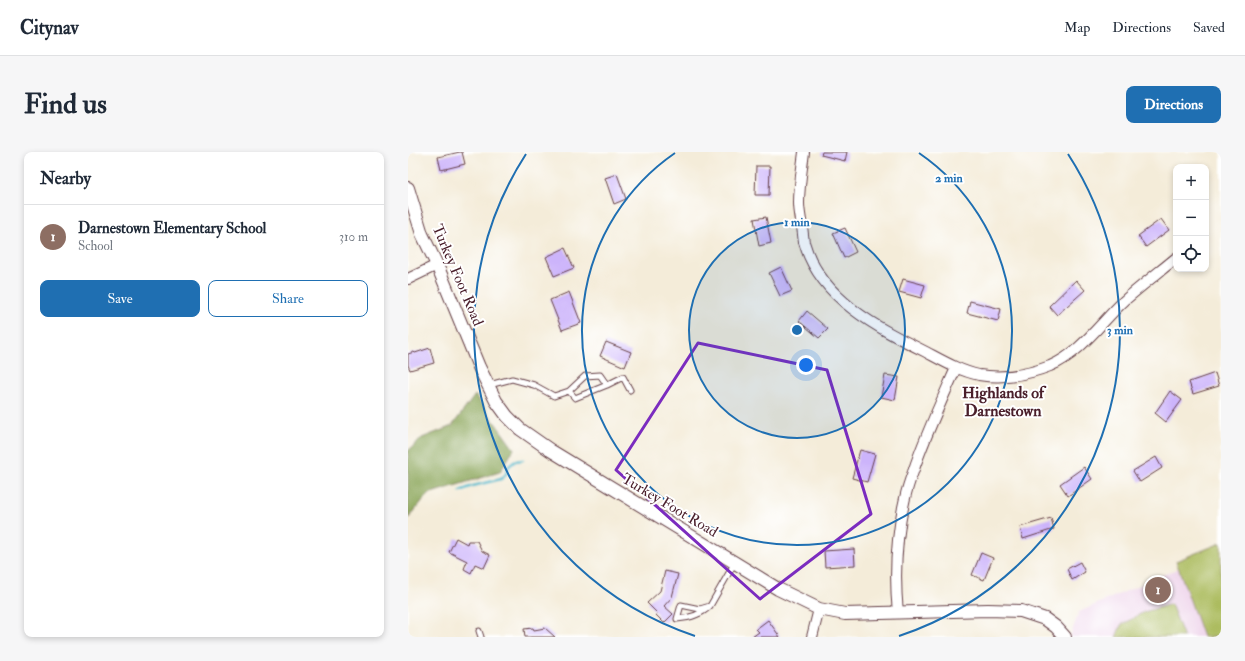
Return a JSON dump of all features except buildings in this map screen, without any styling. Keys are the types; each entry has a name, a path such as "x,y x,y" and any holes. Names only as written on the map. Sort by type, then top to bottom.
{"street":[{"path":"804,152 799,204 804,242 812,262 825,284 842,301 859,314 903,341 956,368 978,375 1004,377 1022,375 1051,366 1066,357 1080,345 1124,301 1173,260"},
{"name":"Turkey Foot Road","path":"408,188 422,234 437,265 479,367 496,401 507,416 520,429 544,446 778,589 819,610 845,614 988,610 1021,611 1045,619 1056,627 1065,637"},
{"path":"408,279 437,265"},
{"path":"898,613 895,586 895,566 898,532 905,497 921,448 956,368"},
{"path":"812,637 819,610"}],"lane":[{"path":"488,385 512,379 534,385 554,396 568,391 585,376 600,375 607,385"},
{"path":"568,391 575,398 623,378 630,390"},
{"path":"710,606 700,609 681,605 677,619 689,618 706,611 710,606 735,563"},
{"path":"479,631 481,637"}],"highlighted area":[{"path":"698,343 827,370 871,514 760,599 616,470"}],"shaded area":[{"path":"1179,568 1203,637 1070,637 1079,612"}],"green space":[{"path":"475,395 514,449 500,472 428,494 408,519 408,451 422,438 452,426"},
{"path":"1221,543 1221,637 1203,637 1176,561"},
{"path":"1171,604 1184,637 1116,637 1121,625 1144,612"}],"waterway":[{"path":"460,491 501,479 506,474 508,467 515,461 523,460"}],"place":[{"name":"Darnestown Elementary School","path":"1158,590"}],"district":[{"name":"Highlands of Darnestown","path":"1003,401"}]}
